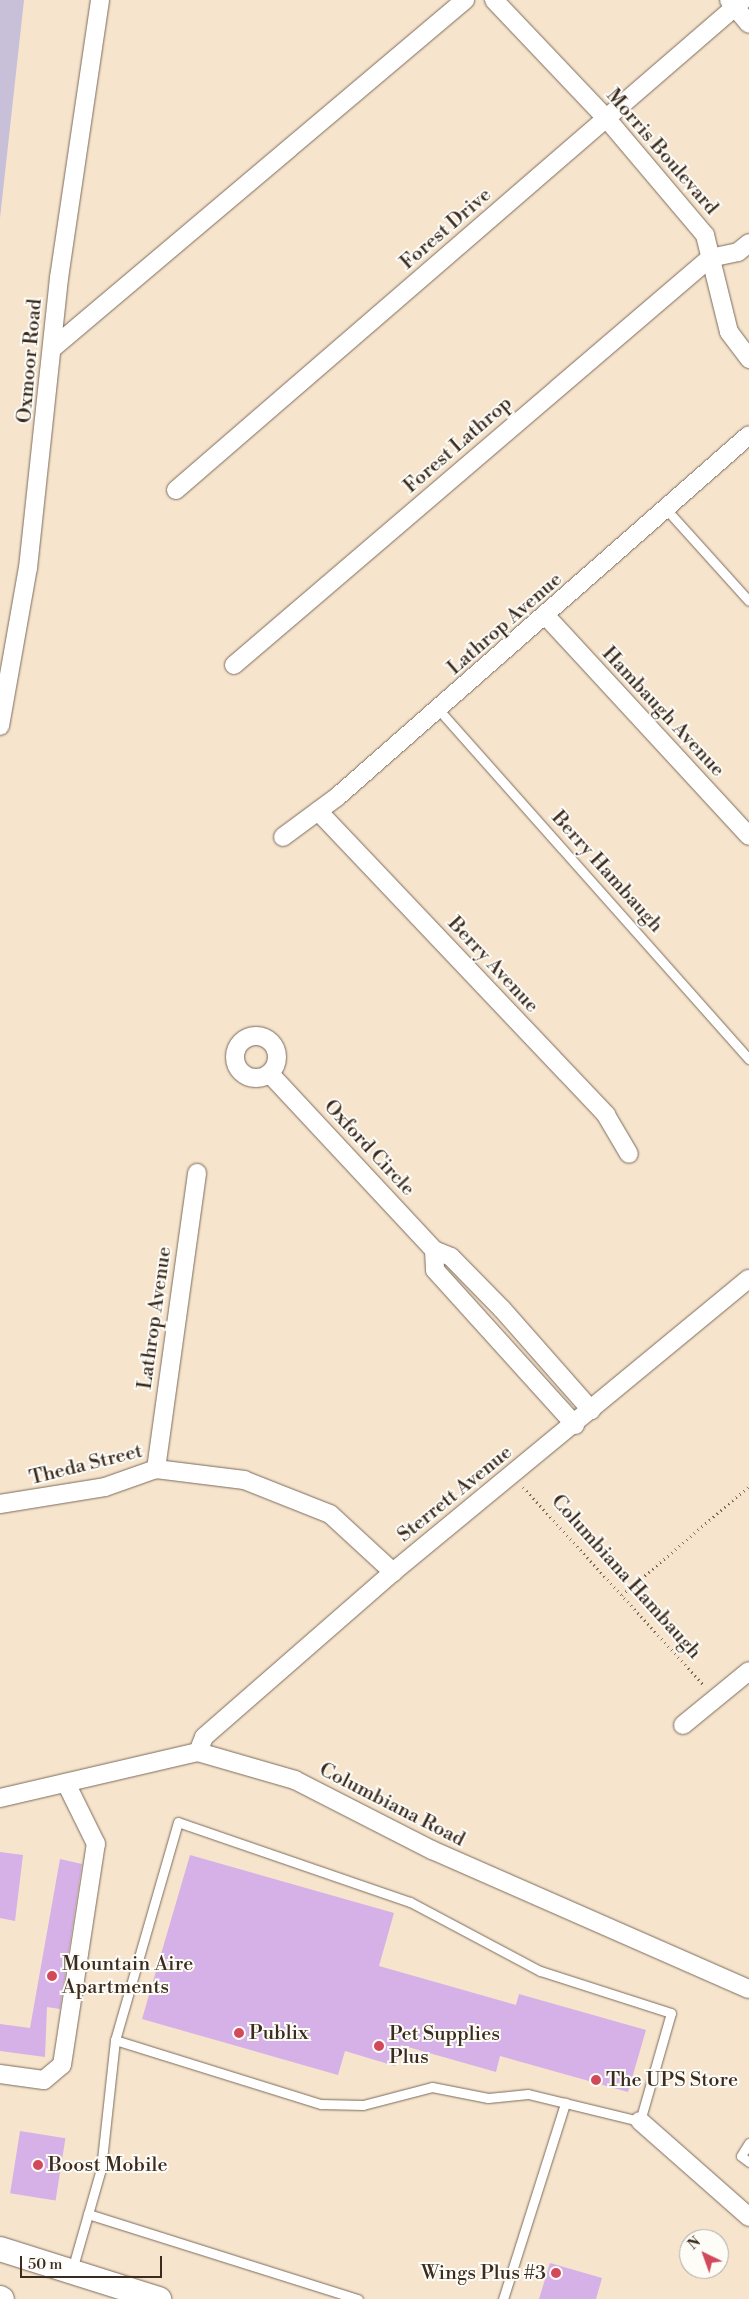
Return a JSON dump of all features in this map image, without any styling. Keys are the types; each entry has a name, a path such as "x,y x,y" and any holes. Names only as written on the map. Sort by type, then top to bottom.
{"main road":[{"path":"0,2249 159,2299"}],"street":[{"name":"Oxmoor Road","path":"0,726 28,568 54,347 59,278 100,0"},
{"path":"54,347 465,0"},
{"name":"Morris Boulevard","path":"494,0 606,119 705,236 729,332 749,359"},
{"path":"735,2 749,24"},
{"name":"Forest Drive","path":"176,490 606,119 735,2"},
{"path":"710,258 738,252 749,242"},
{"name":"Forest Lathrop","path":"234,665 710,258"},
{"name":"Lathrop Avenue","path":"283,837 318,811 439,710 667,510 749,435"},
{"name":"Hambaugh Avenue","path":"546,616 749,836"},
{"name":"Berry Avenue","path":"318,811 606,1115 629,1154"},
{"name":"Oxford Circle","path":"271,1076 434,1250 452,1257 502,1309 591,1410"},
{"name":"Lathrop Avenue","path":"156,1469 197,1174"},
{"path":"434,1250 435,1270 575,1424"},
{"name":"Sterrett Avenue","path":"198,1752 204,1737 392,1572 575,1424 749,1278"},
{"path":"484,1324 502,1309"},
{"name":"Theda Street","path":"0,1504 105,1487 156,1469 244,1480 286,1493 330,1514 392,1572"},
{"path":"683,1725 749,1671"},
{"name":"Columbiana Road","path":"0,1798 198,1752 295,1780 432,1850 749,1990"},
{"path":"0,2074 44,2080 62,2065 96,1844 66,1783"},
{"path":"640,2121 749,2217"}],"lane":[{"path":"667,510 749,601"},
{"name":"Berry Hambaugh","path":"439,710 749,1058"},
{"path":"72,2271 101,2169 115,2040 178,1822 410,1902 540,1971 671,2013 640,2121 528,2094 488,2098 432,2086 363,2105 321,2104 115,2040"},
{"path":"503,2299 565,2104"},
{"path":"749,2143 741,2156 749,2162"},
{"path":"88,2214 358,2299"}],"path":[{"name":"Columbiana Hambaugh","path":"512,1475 717,1698"},
{"path":"622,1595 749,1486"}],"shaded area":[{"path":"0,0 24,0 0,218"}],"building":[{"name":"Mountain Aire Apartments","path":"0,1852 23,1855 15,1921 0,1918"},
{"path":"190,1855 394,1913 379,1966 516,2005 519,1994 646,2030 628,2092 500,2056 496,2072 401,2045 395,2066 345,2051 338,2075 142,2019"},
{"path":"60,1859 82,1864 60,2009 47,2007 45,2057 0,2051 0,2024 30,2028"},
{"name":"Boost Mobile","path":"20,2131 65,2138 56,2200 10,2193"},
{"path":"550,2263 602,2278 596,2299 539,2299"}],"place":[{"name":"Mountain Aire Apartments","path":"52,1976"},
{"name":"Publix","path":"239,2033"},
{"name":"Pet Supplies Plus","path":"379,2046"},
{"name":"The UPS Store","path":"596,2080"},
{"name":"Boost Mobile","path":"38,2165"},
{"name":"Wings Plus #3","path":"556,2273"}]}
